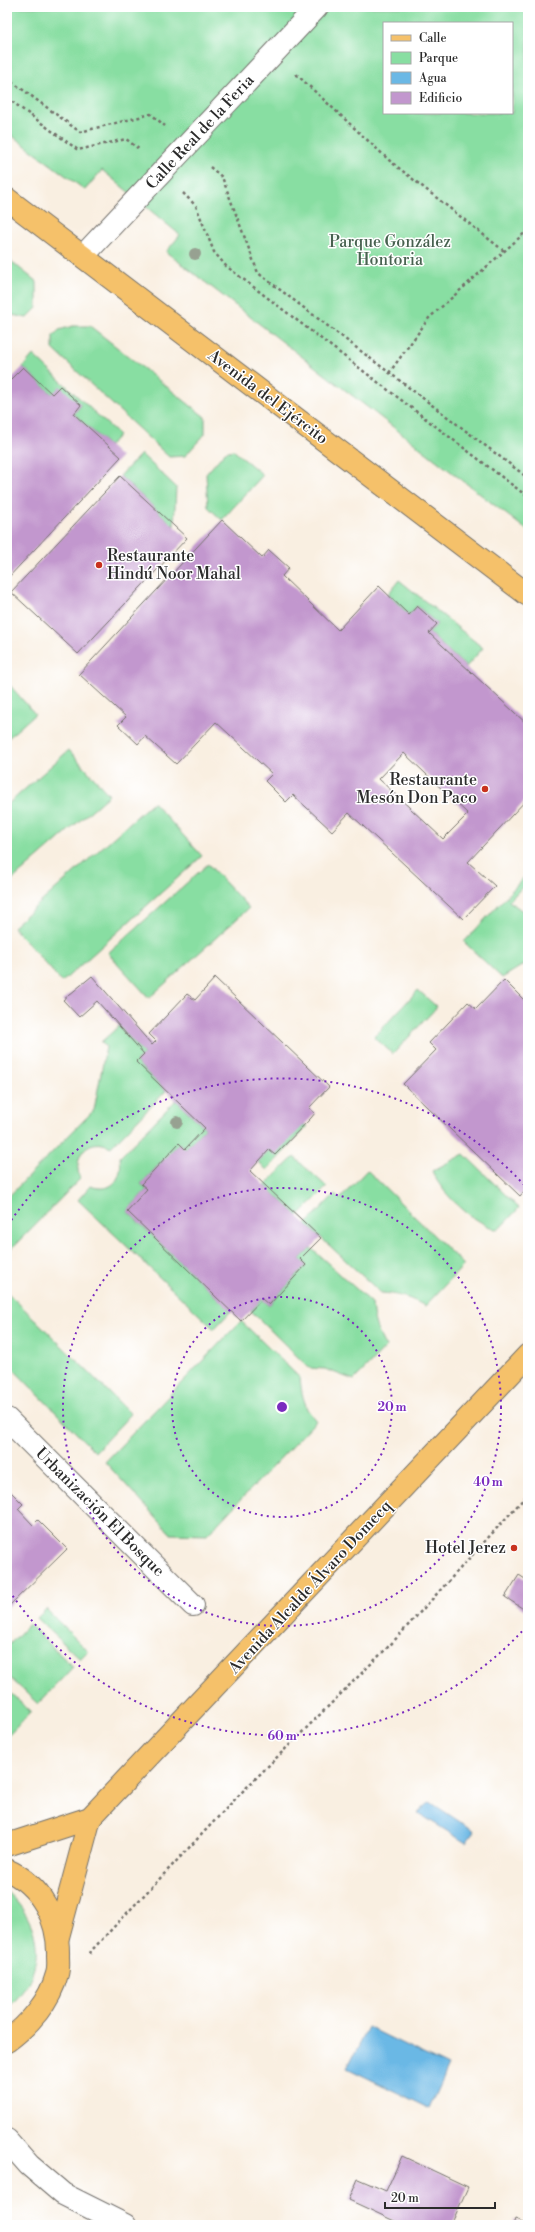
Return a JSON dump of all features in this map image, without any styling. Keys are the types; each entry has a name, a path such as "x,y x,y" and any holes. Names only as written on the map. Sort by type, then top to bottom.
{"main road":[{"name":"Avenida del Ejército","path":"7,199 528,595"},
{"name":"Avenida Alcalde Álvaro Domecq","path":"58,1938 90,1818 528,1355"},
{"name":"Avenida Alcalde Álvaro Domecq","path":"7,1845 90,1818"},
{"path":"7,1870 20,1875 46,1902 58,1938 58,1973 44,2004 20,2031 7,2041"}],"street":[{"name":"Calle Real de la Feria","path":"83,256 317,7"},
{"name":"Urbanización El Bosque","path":"7,1419 193,1605"},
{"path":"7,2140 29,2165 63,2194 125,2225"}],"path":[{"path":"273,53 390,161 504,252"},
{"path":"7,78 80,132 151,114 222,177 258,273 528,478"},
{"path":"7,98 78,150 126,139 162,171 196,206 214,252 226,266 528,496"},
{"path":"389,373 430,318 528,230"},
{"path":"90,1958 91,1951 241,1793 392,1643 528,1494"}],"green space":[{"name":"Parque González Hontoria","path":"7,7 528,7 528,531 166,252 180,235 102,170 85,190 7,132"},
{"path":"7,258 37,282 37,308 27,318 7,314"},
{"path":"73,326 90,326 205,417 205,434 185,456 169,457 53,349 53,336 59,330"},
{"path":"33,355 119,435 109,446 74,414 81,405 52,394 23,367"},
{"path":"233,450 263,475 222,520 208,507 206,474 225,452"},
{"path":"141,454 176,487 174,526 120,476"},
{"path":"399,580 483,648 466,667 429,633 437,624 417,606 409,615 388,594"},
{"path":"7,682 35,714 7,739"},
{"path":"69,750 109,795 12,880 7,875 7,805"},
{"path":"153,802 202,856 62,982 13,927"},
{"path":"208,864 249,908 149,998 108,953"},
{"path":"528,873 528,881 509,901 528,915 528,962 502,978 464,942"},
{"path":"418,990 437,1007 393,1054 374,1037"},
{"path":"119,1026 144,1054 136,1062 166,1091 111,1147 103,1144 95,1144 84,1150 78,1163 80,1179 7,1253 7,1198 94,1110 106,1047 101,1042"},
{"path":"176,1100 205,1128 185,1149 179,1143 141,1184 147,1189 127,1211 231,1311 214,1329 78,1200 90,1186 105,1188 115,1182 120,1172 120,1157"},
{"path":"304,1124 307,1127 267,1170 258,1162 269,1150"},
{"path":"464,1154 519,1208 498,1230 479,1221 459,1206 443,1189 432,1171"},
{"path":"294,1157 327,1187 298,1216 265,1185"},
{"path":"367,1170 464,1265 425,1306 404,1297 381,1293 306,1224 335,1194 340,1199"},
{"path":"311,1248 372,1303 376,1326 386,1347 354,1380 325,1369 309,1368 251,1311 262,1299 269,1305 306,1265 300,1259"},
{"path":"7,1292 131,1414 95,1452 7,1363"},
{"path":"241,1321 300,1378 302,1394 307,1409 316,1421 207,1535 171,1534 105,1462"},
{"path":"46,1609 88,1651 80,1659 37,1618"},
{"path":"29,1624 73,1667 38,1704 7,1675 7,1647"},
{"path":"7,1690 31,1712 7,1737"},
{"path":"7,1892 20,1905 29,1920 34,1935 36,1950 35,1965 29,1980 20,1995 7,2008"}],"water":[{"path":"430,1802 474,1831 466,1843 418,1813"},
{"path":"368,2027 448,2066 429,2108 347,2068"}],"building":[{"path":"23,367 52,394 60,386 81,405 74,414 121,457 7,579 7,383"},
{"name":"Restaurante Hindú Noor Mahal","path":"120,476 187,538 78,654 11,592"},
{"path":"222,520 262,558 269,550 289,568 282,576 338,630 379,586 409,615 417,606 437,624 429,633 528,725 528,798 468,862 495,886 463,919 349,813 332,831 293,795 286,802 265,781 272,774 216,722 176,764 145,736 138,744 118,725 126,717 79,674","holes":["404,753 468,814 443,839 379,779"]},
{"path":"92,976 152,1045 156,1041 149,1034 187,994 195,1000 215,978 329,1087 309,1108 315,1113 311,1118 275,1155 269,1150 250,1171 321,1238 300,1259 306,1265 269,1305 262,1299 241,1321 127,1211 147,1189 141,1184 179,1143 185,1149 205,1128 136,1062 144,1054 97,1001 79,1017 63,1000"},
{"path":"504,980 528,1004 528,1187 520,1196 403,1084 436,1050 429,1043 468,1002 476,1009"},
{"path":"7,1488 23,1504 18,1509 33,1525 38,1520 67,1549 7,1608"},
{"path":"519,1575 528,1581 528,1612 505,1597"},
{"path":"402,2156 468,2187 451,2225 403,2225 349,2200 358,2179 386,2191"},
{"path":"515,2219 528,2224 528,2225 513,2225"}],"place":[{"name":"Restaurante Hindú Noor Mahal","path":"99,565"},
{"name":"Restaurante Mesón Don Paco","path":"485,789"},
{"name":"Hotel Jerez","path":"514,1548"}]}
